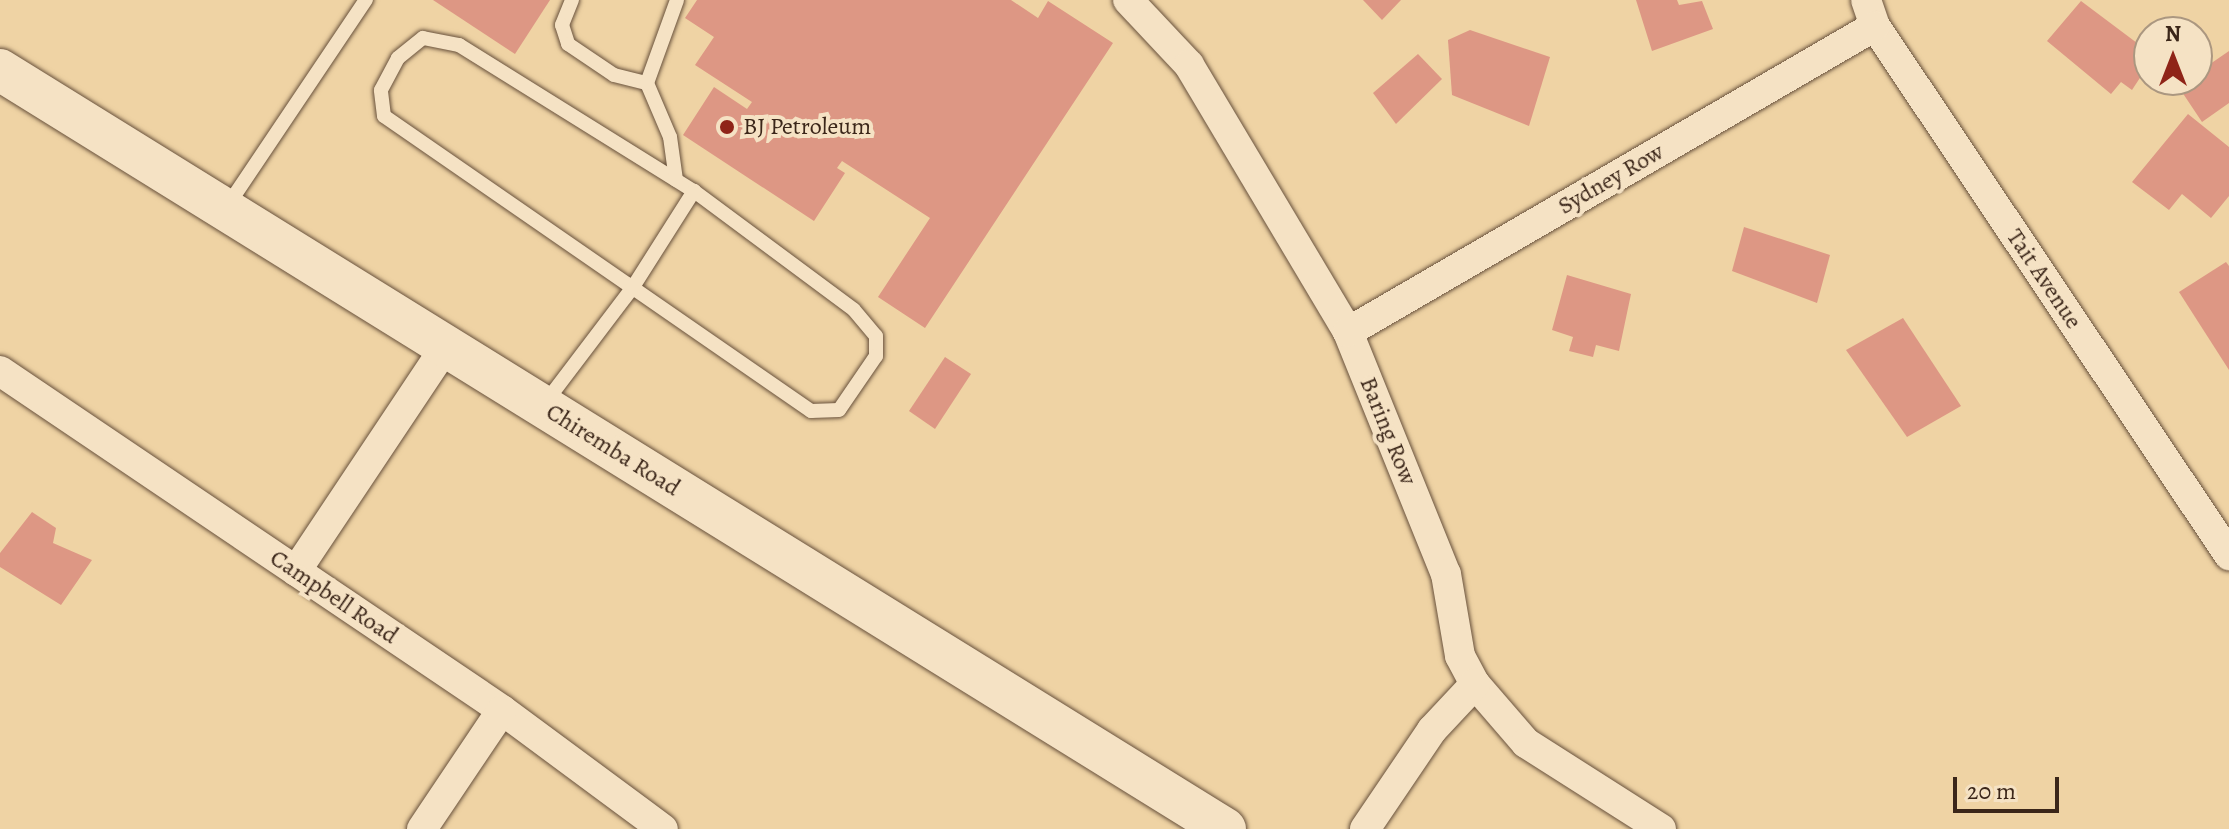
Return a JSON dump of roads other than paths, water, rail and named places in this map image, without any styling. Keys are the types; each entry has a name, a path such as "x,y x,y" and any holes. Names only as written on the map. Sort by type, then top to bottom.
{"main road":[{"name":"Chiremba Road","path":"0,70 444,349 543,406 1225,829"}],"street":[{"name":"Baring Row","path":"1128,0 1189,65 1348,332 1446,574 1460,656 1475,684 1526,743 1661,829"},
{"name":"Sydney Row","path":"1348,332 1870,13"},
{"name":"Tait Avenue","path":"1870,13 2229,555"},
{"path":"296,571 444,349"},
{"name":"Campbell Road","path":"0,371 502,710 663,829"},
{"path":"1365,829 1432,730 1475,684"},
{"path":"422,829 502,710"}],"lane":[{"path":"223,211 366,0"},
{"path":"572,0 562,25 568,44 614,75 647,83"},
{"path":"676,180 670,137 647,83 677,0"},
{"path":"423,38 459,45 694,191 854,310 876,336 876,356 839,410 811,411 384,116 381,90 398,58 423,38"},
{"path":"543,406 633,287 694,191"}],"place":[{"name":"BJ Petroleum","path":"727,127"}]}
